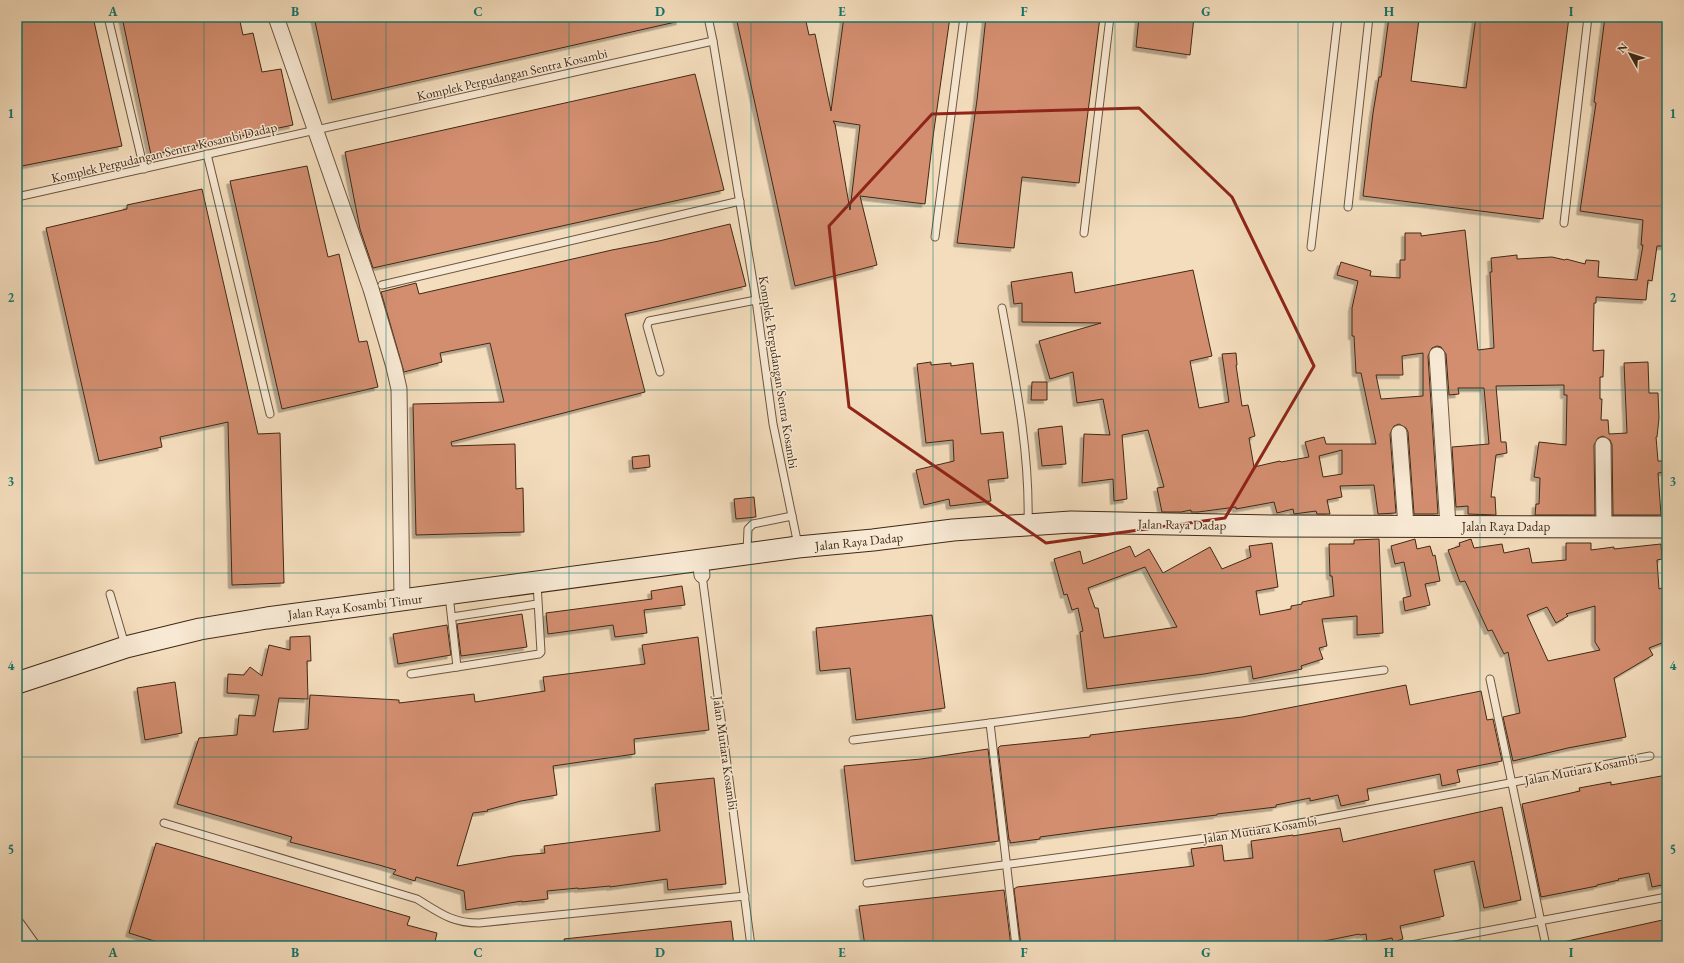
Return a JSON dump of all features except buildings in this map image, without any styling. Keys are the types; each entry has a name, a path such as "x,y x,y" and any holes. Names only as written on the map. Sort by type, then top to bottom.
{"main road":[{"name":"Jalan Raya Dadap","path":"701,568 747,554 798,547 873,540 953,530 1071,522 1604,527 1665,531"},
{"name":"Jalan Raya Kosambi Timur","path":"17,683 126,647 200,629 267,618 537,583 701,568"}],"street":[{"path":"276,17 370,289 394,367 399,389 402,600"},
{"path":"1437,355 1448,526"},
{"path":"1399,433 1406,526"},
{"path":"1603,445 1604,527"},
{"path":"17,925 32,946"}],"lane":[{"path":"108,17 144,168"},
{"name":"Komplek Pergudangan Sentra Kosambi","path":"708,17 714,41 756,300 773,424 798,547"},
{"path":"935,237 964,17"},
{"path":"1084,233 1110,17"},
{"path":"1311,247 1338,17"},
{"path":"1348,207 1369,17"},
{"path":"1564,222 1588,17"},
{"name":"Komplek Pergudangan Sentra Kosambi","path":"316,130 714,41"},
{"name":"Komplek Pergudangan Sentra Kosambi Dadap","path":"17,197 316,130"},
{"path":"207,154 270,414"},
{"path":"382,285 740,201"},
{"path":"660,372 647,326 649,321 756,300"},
{"path":"1002,308 1026,455 1029,497 1028,525"},
{"path":"747,554 748,529 750,526 753,524 792,516"},
{"name":"Jalan Mutiara Kosambi","path":"701,568 752,946"},
{"path":"410,674 539,654 542,650 537,583"},
{"path":"110,594 126,647"},
{"path":"449,594 457,667"},
{"path":"452,617 538,604"},
{"path":"852,740 1384,670"},
{"name":"Jalan Mutiara Kosambi","path":"1490,679 1546,946"},
{"path":"990,723 1016,946"},
{"name":"Jalan Mutiara Kosambi","path":"867,883 1258,831 1650,756"},
{"path":"164,823 417,899 450,919 466,923 479,923 745,896"},
{"path":"1406,946 1667,897"}],"highlighted area":[{"path":"1139,108 1232,197 1314,366 1225,518 1046,543 849,407 829,226 932,114"}]}
